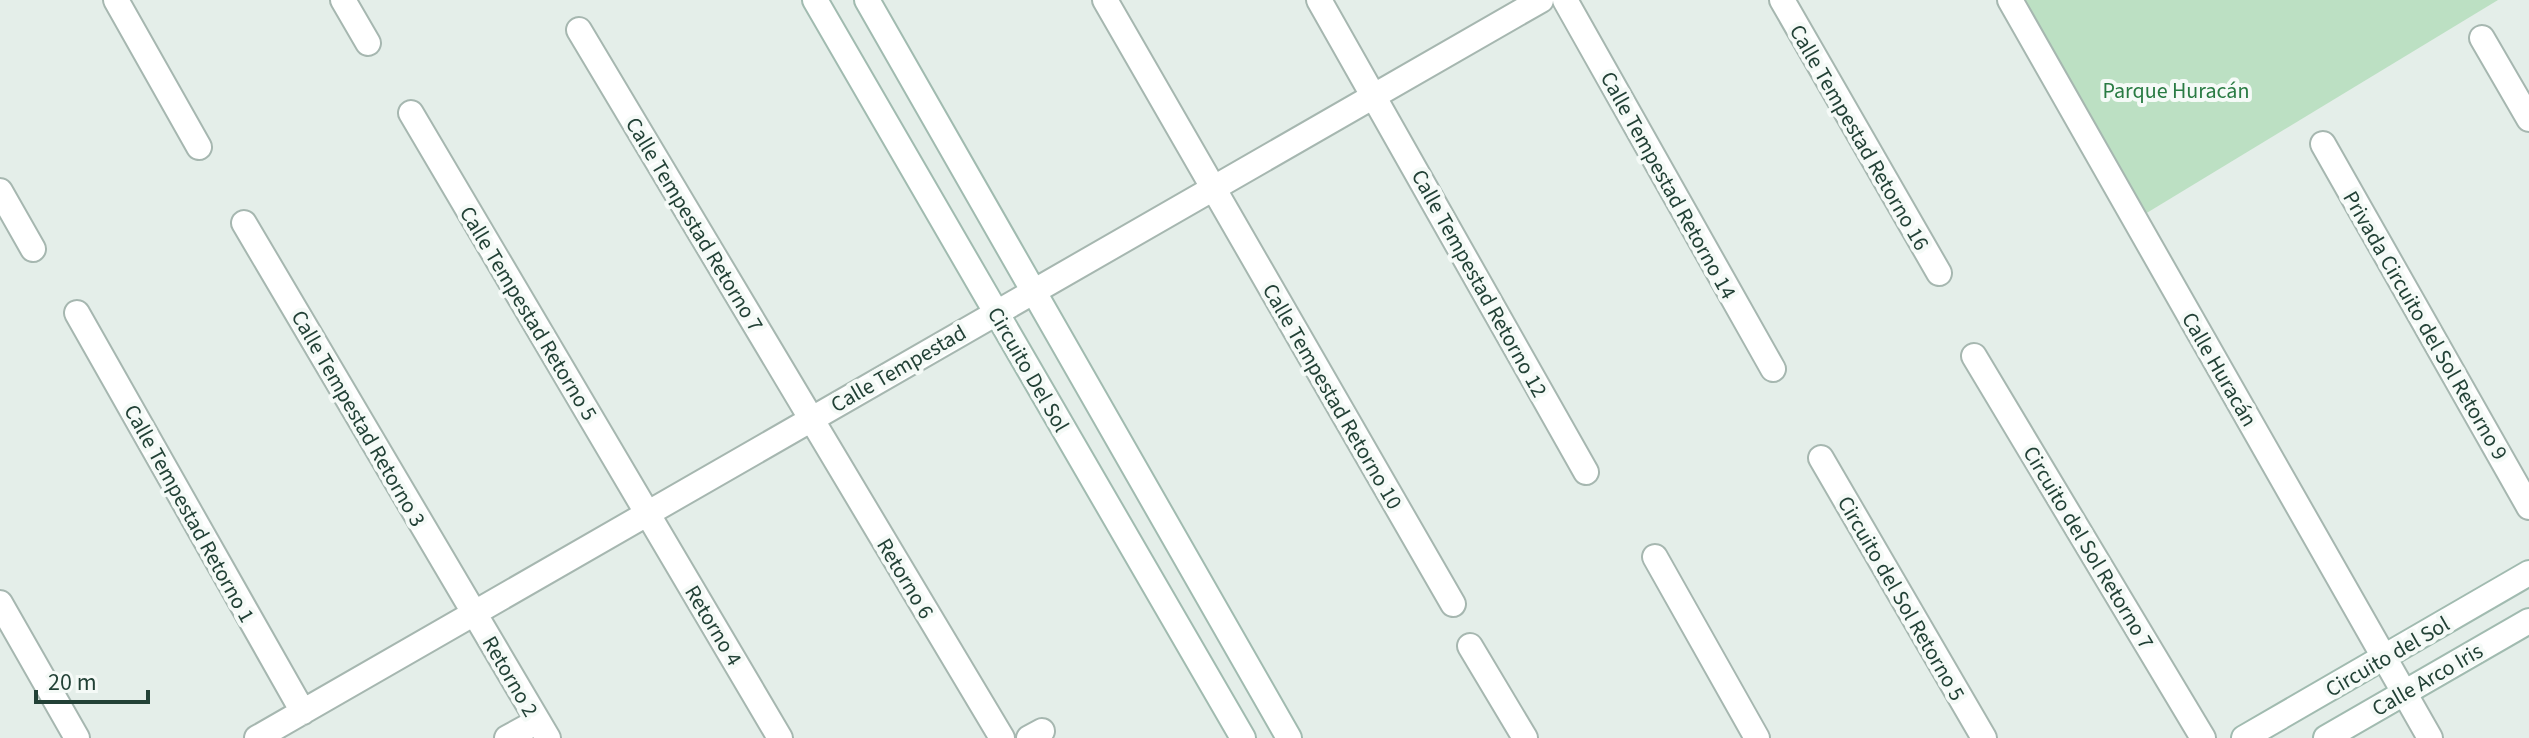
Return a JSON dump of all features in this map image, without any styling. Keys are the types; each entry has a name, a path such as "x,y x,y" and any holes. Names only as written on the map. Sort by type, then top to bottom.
{"street":[{"path":"116,0 199,147"},
{"path":"343,0 368,43"},
{"name":"Circuito Del Sol","path":"815,0 1243,738"},
{"name":"Circuito Del Sol","path":"867,0 1289,738"},
{"name":"Calle Tempestad Retorno 10","path":"1105,0 1453,604"},
{"name":"Calle Tempestad Retorno 12","path":"1319,0 1586,472"},
{"name":"Calle Tempestad","path":"257,738 1541,0"},
{"name":"Calle Tempestad Retorno 14","path":"1565,0 1773,369"},
{"name":"Calle Tempestad Retorno 16","path":"1782,0 1939,273"},
{"name":"Calle Huracán","path":"2010,0 2430,738"},
{"name":"Calle Tempestad Retorno 7","path":"579,30 811,419"},
{"path":"2482,38 2529,119"},
{"name":"Calle Tempestad Retorno 5","path":"411,113 648,513"},
{"name":"Privada Circuito del Sol Retorno 9","path":"2323,144 2529,507"},
{"path":"0,191 33,249"},
{"name":"Calle Tempestad Retorno 3","path":"244,223 474,613"},
{"name":"Calle Tempestad Retorno 1","path":"77,313 303,712"},
{"name":"Circuito del Sol Retorno 7","path":"1974,356 2203,738"},
{"name":"Retorno 6","path":"811,419 1002,738"},
{"name":"Circuito del Sol Retorno 5","path":"1821,458 1984,738"},
{"name":"Retorno 4","path":"648,513 780,738"},
{"path":"1655,557 1757,738"},
{"name":"Circuito del Sol","path":"2244,738 2529,573"},
{"path":"0,603 77,738"},
{"name":"Retorno 2","path":"474,613 543,730"},
{"name":"Calle Arco Iris","path":"2326,738 2529,621"},
{"path":"1470,646 1525,738"},
{"path":"507,738 543,730"}],"green space":[{"name":"Parque Huracán","path":"2017,0 2498,0 2145,214"}]}
